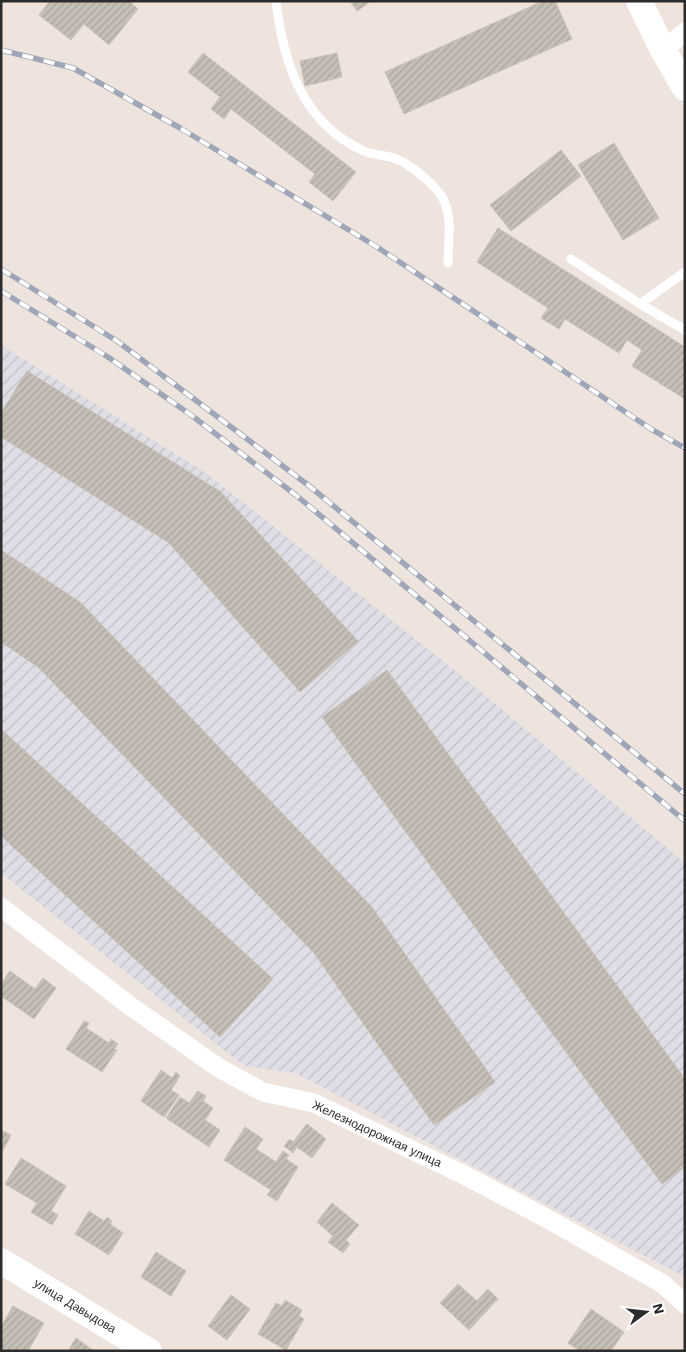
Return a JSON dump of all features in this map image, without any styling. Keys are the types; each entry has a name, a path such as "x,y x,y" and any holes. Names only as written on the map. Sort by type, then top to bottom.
{"main road":[{"path":"640,1 663,50 685,88"},
{"name":"улица Давыдова","path":"1,1261 150,1351"}],"street":[{"path":"663,50 685,32"},
{"name":"Железнодорожная улица","path":"1,907 133,1008 219,1068 263,1092 314,1103 464,1176 546,1218 663,1284 685,1304"}],"lane":[{"path":"276,1 278,22 293,76 305,102 323,124 341,138 365,152 395,158 422,176 443,197 449,214 448,263"},
{"path":"572,259 640,304 685,330"},
{"path":"640,304 685,272"}],"shaded area":[{"path":"1,345 206,473 468,681 685,863 685,1277 295,1073 244,1066 1,873"}],"building":[{"path":"50,1 129,1 138,9 109,45 84,24 71,40 39,15"},
{"path":"350,1 371,1 357,11"},
{"path":"543,1 555,1 572,39 404,114 385,72"},
{"path":"203,53 356,172 333,201 309,182 315,174 231,109 224,119 211,109 220,97 188,72"},
{"path":"337,53 342,77 305,86 300,61"},
{"path":"614,143 659,218 623,240 578,165"},
{"path":"561,150 581,176 511,231 490,205"},
{"path":"498,228 685,347 685,399 632,366 642,350 627,340 619,353 565,319 559,329 541,318 548,308 477,262"},
{"path":"27,371 221,492 358,641 300,692 169,543 1,437 1,413"},
{"path":"1,550 80,602 372,907 495,1082 434,1125 314,953 38,667 1,642"},
{"path":"387,670 685,1079 685,1167 662,1184 322,717"},
{"path":"1,729 273,979 220,1037 1,836"},
{"path":"10,971 35,989 43,978 56,988 34,1019 1,996 1,984"},
{"path":"84,1021 89,1023 86,1028 109,1043 111,1039 118,1044 114,1049 117,1050 102,1072 66,1049"},
{"path":"161,1070 172,1078 176,1072 180,1076 171,1090 179,1095 164,1117 141,1101"},
{"path":"198,1091 206,1096 203,1101 213,1108 205,1120 220,1130 209,1147 166,1118 180,1097 189,1103"},
{"path":"307,1124 326,1139 312,1158 297,1147 293,1153 284,1146 290,1139 293,1142"},
{"path":"245,1127 263,1139 256,1149 276,1162 283,1151 289,1155 286,1159 298,1167 277,1201 267,1195 271,1190 224,1160"},
{"path":"1,1130 11,1135 1,1154"},
{"path":"21,1158 66,1186 51,1211 58,1215 52,1225 31,1212 37,1203 5,1184"},
{"path":"332,1203 359,1225 346,1240 350,1244 343,1253 328,1242 333,1236 317,1222"},
{"path":"89,1211 104,1221 107,1217 112,1221 110,1224 123,1233 109,1255 75,1234"},
{"path":"156,1252 186,1271 171,1296 141,1277"},
{"path":"458,1284 477,1301 488,1289 498,1299 469,1330 440,1303"},
{"path":"231,1295 250,1309 227,1340 208,1326"},
{"path":"285,1300 302,1310 299,1316 304,1319 286,1350 258,1334 276,1303 282,1306"},
{"path":"13,1306 44,1323 28,1351 1,1351 1,1327"},
{"path":"591,1309 624,1332 611,1351 580,1351 568,1343"},
{"path":"76,1338 94,1351 68,1351"}],"railway":[{"path":"1,50 73,68 180,128 377,247 651,429 685,448"},
{"path":"1,269 117,341 308,485 685,794"},
{"path":"1,291 108,357 191,415 297,496 685,821"}]}
